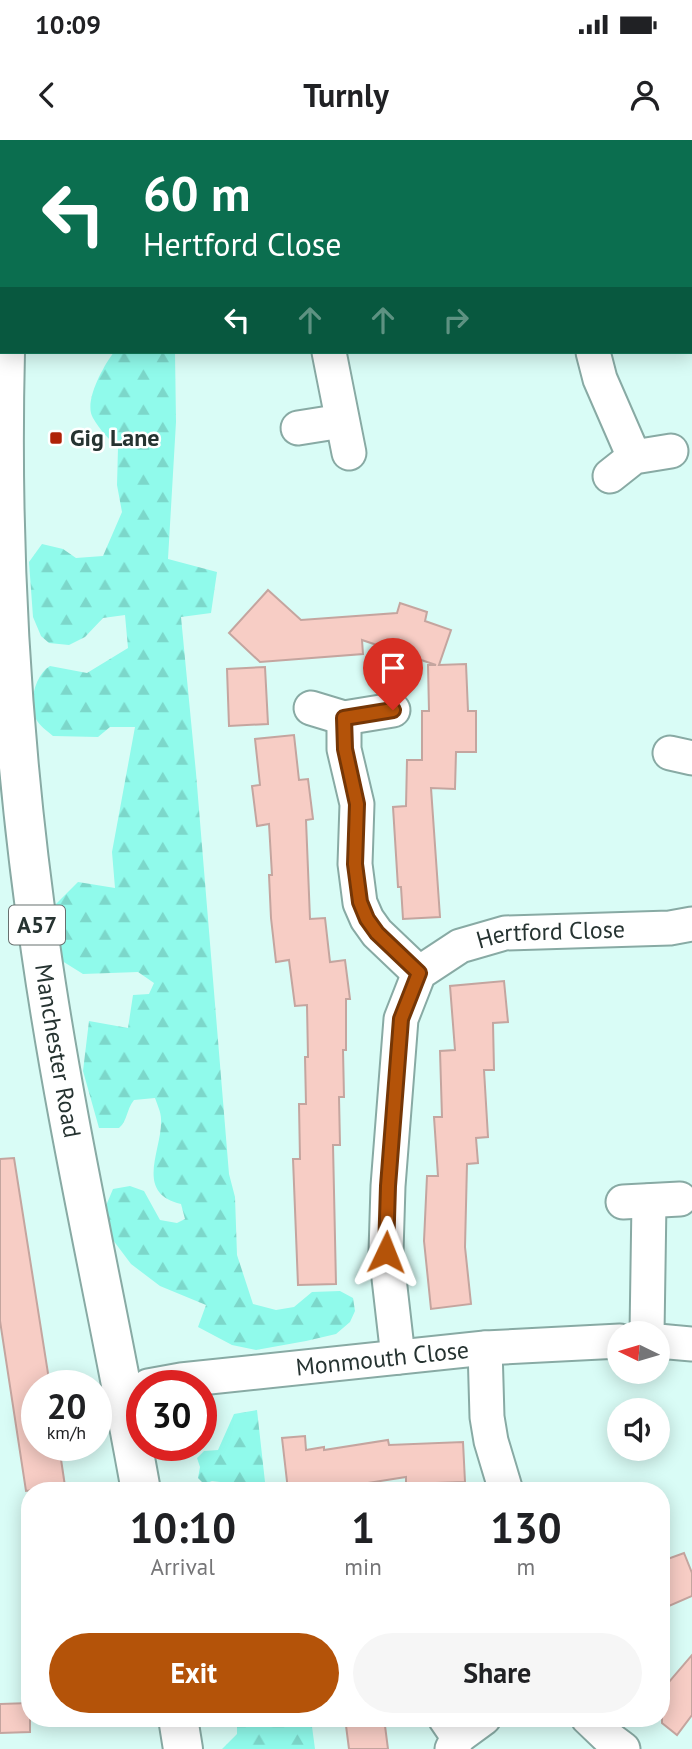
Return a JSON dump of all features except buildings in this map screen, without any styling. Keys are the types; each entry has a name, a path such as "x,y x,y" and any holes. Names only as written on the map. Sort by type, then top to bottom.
{"main road":[{"name":"Manchester Road","path":"5,354 5,519 10,644 23,815 64,1097 133,1370"},
{"name":"Manchester Road","path":"140,1461 141,1482"},
{"path":"179,1727 183,1749"}],"street":[{"path":"329,354 349,453"},
{"path":"594,354 622,467 671,451"},
{"path":"298,428 342,421"},
{"path":"311,708 344,718 393,710"},
{"path":"344,718 345,749 357,804 355,864 360,902 377,933 419,973 401,1019 388,1186 386,1252 398,1357"},
{"name":"Hertford Close","path":"419,973 460,946 505,933 670,928 692,924"},
{"path":"647,1321 651,1201"},
{"name":"Monmouth Close","path":"217,1376 485,1348 607,1341"},
{"path":"670,1342 692,1344"},
{"path":"485,1348 487,1417 503,1482"},
{"path":"597,1727 624,1749"}],"green space":[{"path":"113,354 175,354 176,422 168,559 217,572 211,613 181,617 229,1174 235,1197 237,1255 253,1304 276,1310 294,1307 312,1292 340,1291 353,1298 355,1311 350,1322 336,1334 256,1350 232,1345 198,1327 206,1305 160,1286 131,1264 113,1240 105,1208 113,1189 130,1186 144,1191 160,1220 177,1223 185,1219 181,1204 166,1198 158,1190 154,1180 161,1119 155,1098 134,1100 119,1128 99,1128 83,1071 89,1021 128,1028 133,995 149,994 154,983 138,972 83,974 59,959 53,907 78,882 115,888 112,852 135,727 110,727 98,737 53,736 37,721 33,705 34,690 45,670 50,666 87,673 128,648 125,615 103,618 85,637 69,645 49,643 41,636 33,617 29,562 42,544 63,549 76,558 103,556 122,512 117,485 118,448 98,426 91,411 96,384"},
{"path":"257,1410 265,1482 202,1482 198,1478 198,1461 217,1461 218,1450 234,1414"},
{"path":"237,1727 312,1727 315,1749 222,1749 237,1734"}],"place":[{"name":"Gig Lane","path":"56,438"}],"route":[{"path":"386,1252 388,1186 401,1019 419,973 377,933 360,902 355,864 357,804 345,749 344,718 393,710"}]}
